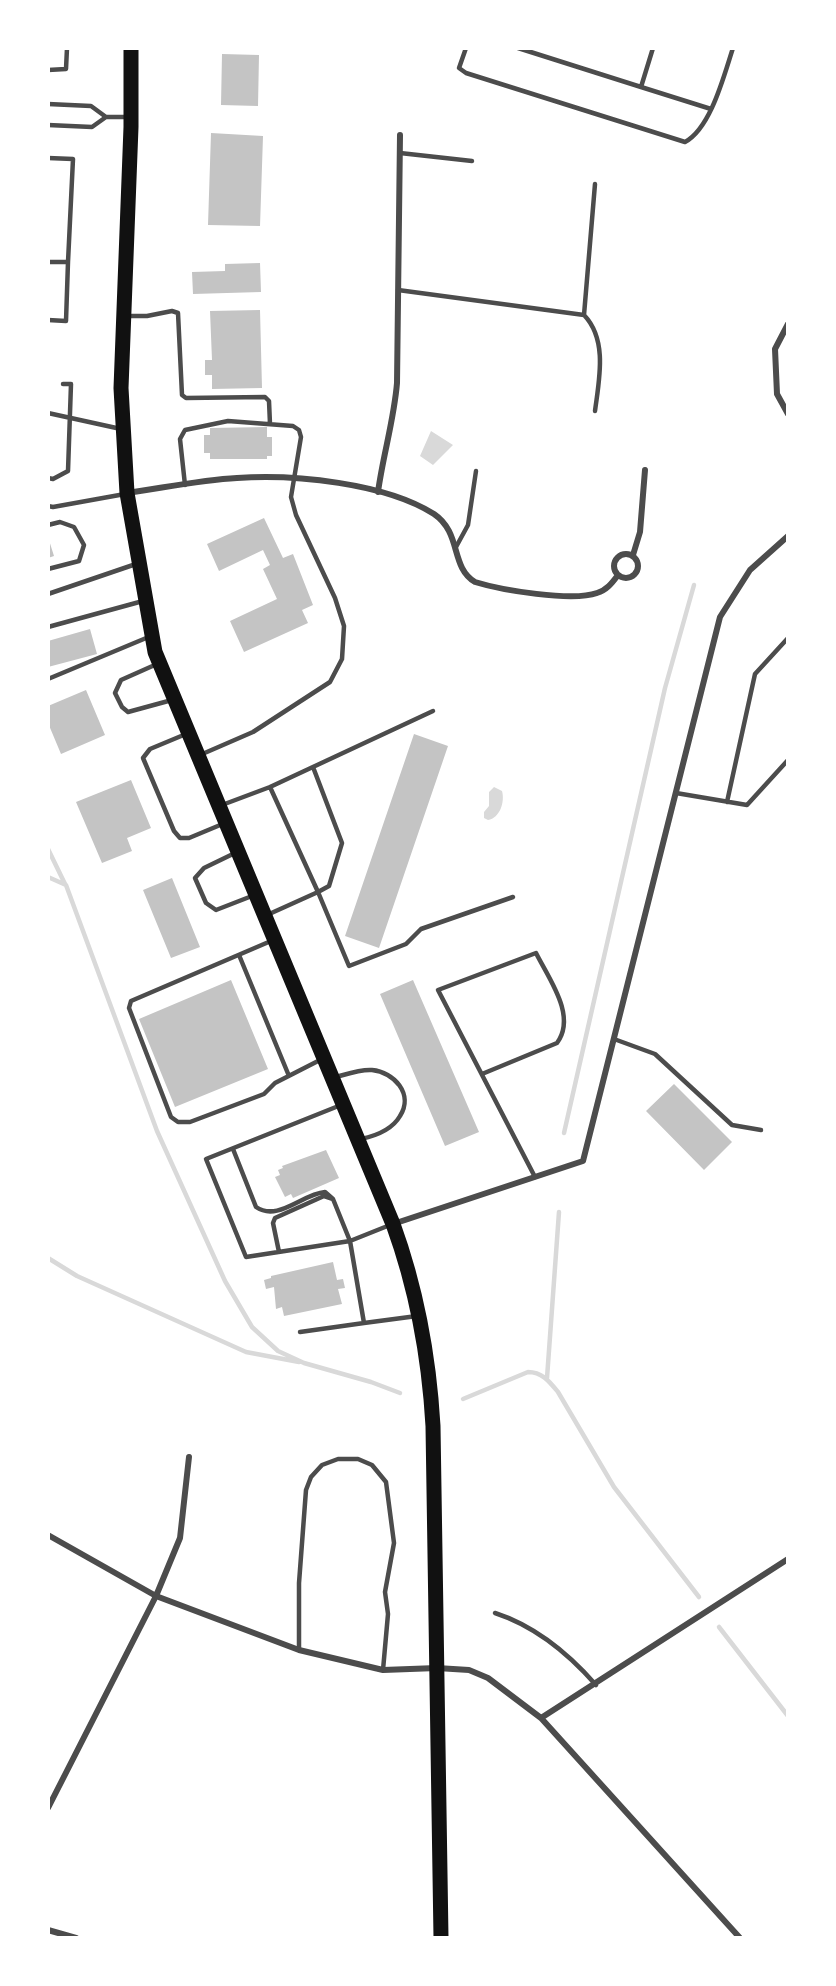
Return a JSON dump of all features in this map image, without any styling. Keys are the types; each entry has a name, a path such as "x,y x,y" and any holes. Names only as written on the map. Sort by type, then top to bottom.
{"main road":[{"path":"130,48 131,117 121,388 127,493 152,635 159,663 393,1224 420,1316 427,1355 434,1426 441,1938"}],"street":[{"path":"378,492 382,460 394,414 397,383 400,135"},
{"path":"788,324 775,349 777,394 788,414"},
{"path":"633,555 621,555 615,560 614,568 618,575 630,578 639,566 633,555 640,532 645,470"},
{"path":"127,493 235,478 295,479 378,492 415,504 435,515 445,524 456,547 463,573 475,582 579,597 599,593 609,587 618,575"},
{"path":"393,1224 583,1161 720,618 750,570 788,536"},
{"path":"48,1808 156,1596 180,1538 189,1457"},
{"path":"48,1535 156,1596 299,1650 383,1670 437,1668 469,1670 488,1678 541,1718 740,1938"},
{"path":"541,1718 788,1558"},
{"path":"48,1930 76,1938"}],"lane":[{"path":"48,70 66,69 67,48"},
{"path":"466,48 459,68 466,73 685,142 693,138 711,109 733,48"},
{"path":"518,48 711,109"},
{"path":"641,87 652,48"},
{"path":"48,104 91,106 106,117"},
{"path":"48,125 92,127 106,117 131,117"},
{"path":"400,153 472,161"},
{"path":"48,158 73,159 66,321 48,320"},
{"path":"584,315 595,184"},
{"path":"48,262 68,262"},
{"path":"398,290 584,315 592,322 601,367 595,411"},
{"path":"124,316 147,316 172,310 178,313 182,395 186,398 265,397 269,400 270,424"},
{"path":"48,478 54,479 68,471 71,384 63,384"},
{"path":"48,413 124,429"},
{"path":"185,485 180,439 185,430 200,425 228,422 293,426 299,430 301,437 291,497 296,515 335,598 344,626 342,659 330,682 253,732 198,756"},
{"path":"456,547 468,525 476,471"},
{"path":"48,506 127,493"},
{"path":"48,525 60,522 74,527 84,545 79,561 48,569"},
{"path":"48,594 139,563"},
{"path":"48,627 146,600"},
{"path":"48,679 152,635"},
{"path":"727,802 755,674 788,638"},
{"path":"159,663 121,680 115,693 122,707 128,712 174,699"},
{"path":"219,806 270,787 434,711"},
{"path":"188,733 150,749 143,758 174,831 180,838 189,838 226,822"},
{"path":"676,793 747,805 788,760"},
{"path":"265,916 329,886 342,843 312,767"},
{"path":"270,787 349,966 406,944 421,929 513,897"},
{"path":"238,852 204,868 195,878 206,903 216,910 256,894"},
{"path":"275,940 131,1001 129,1008 171,1117 178,1122 190,1122 264,1094 274,1083 324,1058"},
{"path":"482,1074 557,1043 565,1033 564,1011 536,953 438,990 535,1177"},
{"path":"239,955 289,1076"},
{"path":"614,1039 655,1054 732,1125 761,1130"},
{"path":"332,1078 371,1069 390,1074 400,1084 405,1100 400,1116 381,1134 358,1140"},
{"path":"343,1104 206,1160 246,1257 350,1241 393,1224"},
{"path":"233,1149 256,1207 262,1211 280,1210 317,1192 325,1192 333,1199 350,1241 364,1323"},
{"path":"279,1252 273,1223 275,1218 324,1196 333,1199"},
{"path":"300,1332 420,1316"},
{"path":"299,1650 299,1583 306,1490 311,1477 322,1465 338,1459 358,1460 372,1465 386,1482 394,1522 394,1543 385,1592 388,1614 383,1670"},
{"path":"495,1613 516,1620 554,1645 596,1684"}],"shaded area":[{"path":"431,431 453,445 433,465 420,456"},
{"path":"494,787 502,791 502,804 496,816 488,820 484,818 484,812 489,806 489,792"}],"building":[{"path":"222,54 259,55 258,106 221,105"},
{"path":"211,133 263,136 260,226 208,225"},
{"path":"260,263 261,292 193,294 192,272 225,271 225,264"},
{"path":"260,310 262,388 212,389 212,375 205,375 205,360 212,360 210,311"},
{"path":"267,427 267,437 272,437 272,456 267,456 267,459 210,459 210,453 204,453 204,435 210,435 210,428"},
{"path":"264,518 283,558 293,554 313,605 302,610 308,623 244,652 230,621 277,599 263,569 270,565 263,550 219,571 207,544"},
{"path":"48,537 54,556 48,558"},
{"path":"90,629 97,654 48,667 48,641"},
{"path":"86,690 105,735 61,754 48,723 48,706"},
{"path":"414,734 448,746 379,948 345,936"},
{"path":"131,780 151,828 127,838 132,851 102,863 76,802"},
{"path":"172,878 200,947 171,958 143,890"},
{"path":"231,980 268,1069 175,1107 139,1019"},
{"path":"413,980 479,1132 445,1146 380,994"},
{"path":"674,1084 732,1142 704,1170 646,1111"},
{"path":"326,1150 339,1178 293,1198 291,1194 285,1197 275,1177 280,1175 278,1170 283,1168 282,1166"},
{"path":"333,1262 337,1280 343,1279 345,1288 338,1289 342,1304 284,1316 282,1307 276,1309 274,1287 266,1289 264,1280 271,1276"}],"waterway":[{"path":"564,1133 665,688 694,585"},
{"path":"48,849 65,884"},
{"path":"48,877 66,885 157,1131 225,1281 252,1327 278,1351 304,1363 371,1382 400,1393"},
{"path":"547,1378 559,1212"},
{"path":"48,1258 77,1276 246,1352 299,1362"},
{"path":"463,1399 528,1372 545,1378 558,1392 614,1487 699,1597"},
{"path":"719,1627 788,1716"}]}
